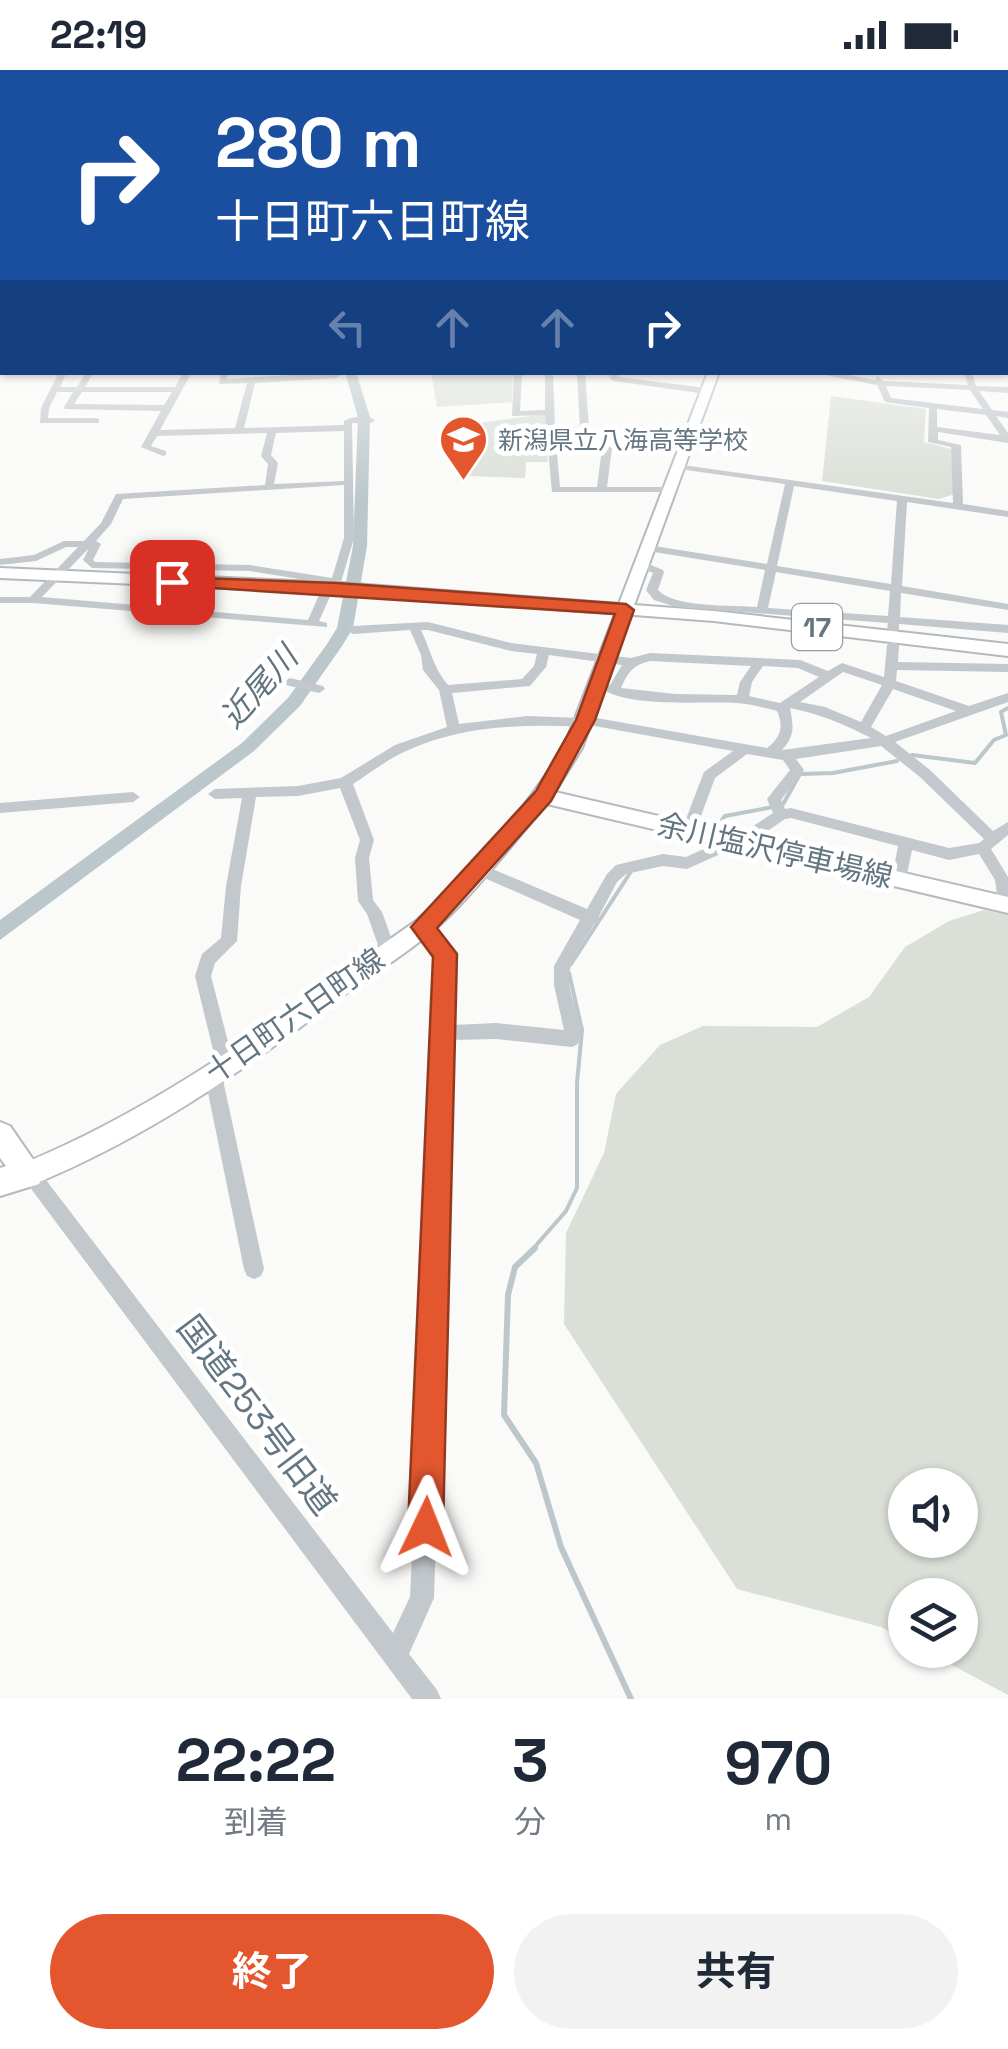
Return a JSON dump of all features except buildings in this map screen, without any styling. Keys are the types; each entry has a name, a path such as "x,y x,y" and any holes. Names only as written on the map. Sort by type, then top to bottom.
{"highway":[{"name":"17","path":"0,573 336,586 626,610 1008,650"},
{"path":"0,1136 29,1174 0,1182"}],"main road":[{"name":"十日町六日町線","path":"29,1174 104,1142 174,1102 422,927 449,904 543,796 605,689 607,657 710,382"},
{"name":"余川塩沢停車場線","path":"543,796 1006,905"}],"street":[{"path":"62,375 43,421 96,422"},
{"path":"88,375 68,407 167,408"},
{"path":"163,453 146,448 187,375"},
{"path":"223,375 222,382 336,375"},
{"path":"580,375 584,432"},
{"path":"614,375 710,382"},
{"path":"845,375 1008,390"},
{"path":"969,375 973,389 1008,440"},
{"path":"549,412 515,414 518,376 549,376 554,490 670,490"},
{"path":"239,431 257,378"},
{"path":"878,378 888,400 1008,415"},
{"path":"55,389 178,390"},
{"path":"932,406 934,442 956,445 958,507"},
{"path":"154,433 272,430 370,420"},
{"path":"0,600 318,624 336,586 350,538 349,424"},
{"path":"552,428 686,443"},
{"path":"933,429 1008,440"},
{"path":"269,488 273,463 266,456 272,430"},
{"path":"602,490 607,448"},
{"path":"678,466 1008,514"},
{"path":"33,600 106,524 119,496 342,483"},
{"path":"762,610 790,483"},
{"path":"894,626 902,499"},
{"path":"0,562 36,558 64,544 96,544 88,560 92,565 250,568 336,586"},
{"path":"645,557 771,569 1008,607"},
{"path":"645,557 659,572 652,590 658,598 676,604 894,626 1008,629"},
{"path":"354,630 428,626 511,647 631,662"},
{"path":"414,628 428,670 445,689 454,728"},
{"path":"864,728 890,683 893,645"},
{"path":"445,689 526,684 540,666 544,651"},
{"path":"828,676 800,664 650,657 631,662 605,689 660,701 689,695 817,707 888,740 988,844 1002,880 1006,905"},
{"path":"742,699 746,682 759,663"},
{"path":"894,666 1008,668"},
{"path":"786,706 842,667 966,710"},
{"path":"290,682 319,689"},
{"path":"216,794 298,791 345,782 400,748 454,728 527,720 585,722 787,756 888,740 1008,698"},
{"path":"768,754 784,744 788,734 786,706"},
{"path":"688,832 709,774 743,750"},
{"path":"781,814 774,800 797,770 787,756"},
{"path":"345,782 368,840 362,858 366,901 388,951"},
{"path":"250,793 240,866 228,906 228,941 208,958 203,976 254,1270"},
{"path":"0,808 134,797"},
{"path":"445,1034 496,1031 572,1039 574,1027 560,980 562,966 612,878 622,869 662,860 687,863 739,844 781,814 802,815 950,854 988,844 1008,826"},
{"path":"900,880 906,843"},
{"path":"478,870 592,918"},
{"path":"396,1654 422,1598 445,1034 445,954 422,927"},
{"name":"国道253号旧道","path":"29,1174 428,1699"}],"shaded area":[{"path":"432,375 513,375 512,402 437,407"},
{"path":"831,396 926,409 924,442 951,449 955,494 939,499 822,481"},
{"path":"545,414 548,462 526,462 525,478 468,476 471,424"},
{"path":"984,910 1008,915 1008,1695 958,1668 978,1668 978,1578 888,1578 888,1631 737,1589 564,1324 566,1233 604,1153 616,1094 660,1045 703,1026 817,1027 869,997 905,947 949,921"}],"waterway":[{"name":"近尾川","path":"0,931 248,747 294,702 334,646 345,628 360,546 364,417 351,375"},
{"path":"912,755 975,763 994,740 1006,735 1001,712 1008,708"},
{"path":"782,806 800,774 833,773 897,761"},
{"path":"715,829 725,816 773,807"},
{"path":"571,964 630,873"},
{"path":"532,1250 566,1211 577,1188 577,1083 582,1030 569,973"},
{"path":"535,1248 515,1267 508,1295 504,1415 536,1463 561,1547 631,1699"}],"place":[{"name":"新潟県立八海高等学校","path":"463,482"}],"route":[{"path":"172,582 337,588 626,610 586,720 543,796 449,904 422,927 445,954 426,1527"}]}
